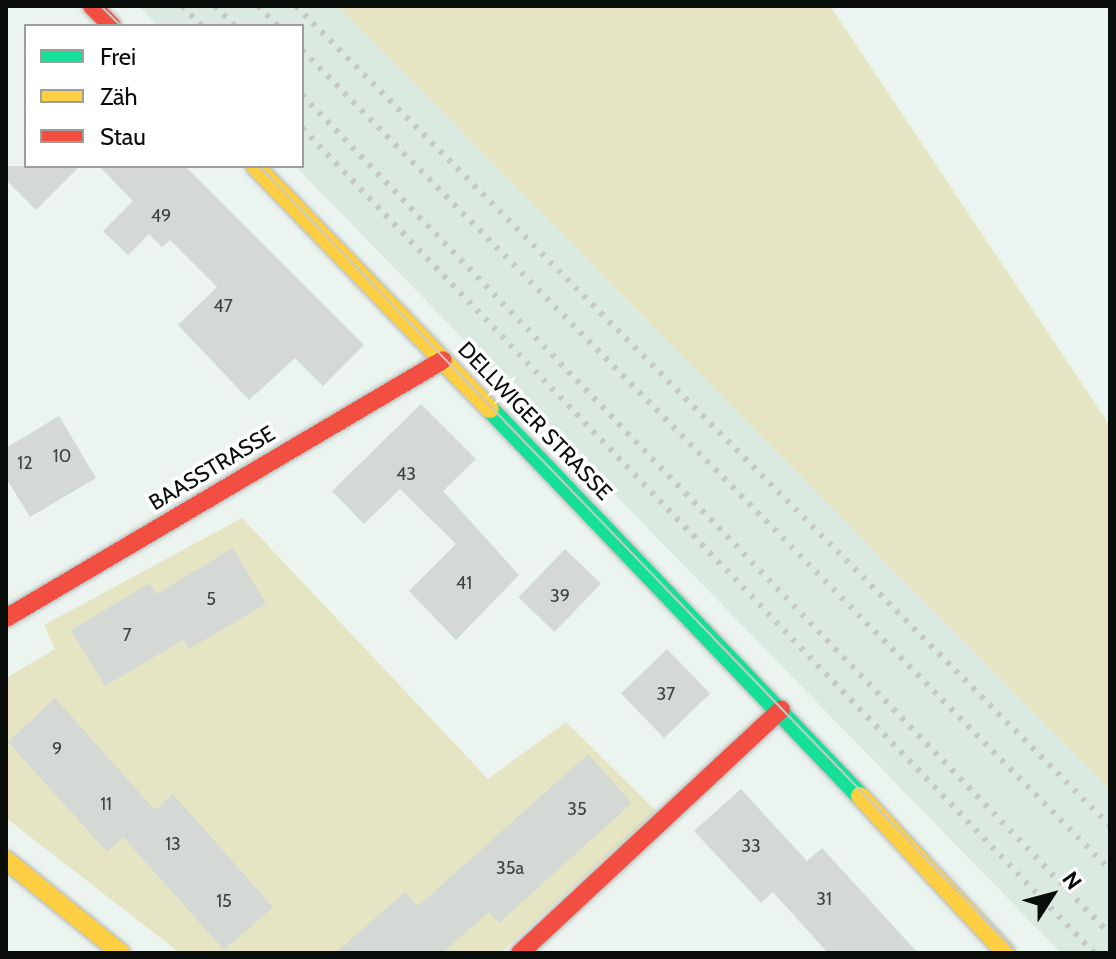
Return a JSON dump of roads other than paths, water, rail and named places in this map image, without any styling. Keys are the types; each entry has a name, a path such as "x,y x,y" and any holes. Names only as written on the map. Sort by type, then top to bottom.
{"main road":[{"path":"92,6 110,24"},
{"name":"DELLWIGER STRASSE","path":"257,168 781,710 1006,953"},
{"name":"BAASSTRASSE","path":"6,618 443,360"},
{"path":"520,953 781,710"},
{"path":"6,860 121,953"}],"tram line":[{"path":"101,6 119,24"},
{"path":"261,168 1017,953"}],"railway":[{"path":"182,6 200,24"},
{"path":"215,6 233,24"},
{"path":"258,6 276,24"},
{"path":"296,6 1110,826"},
{"path":"304,52 1110,870"},
{"path":"304,97 1110,934"},
{"path":"304,130 1094,953"}]}
